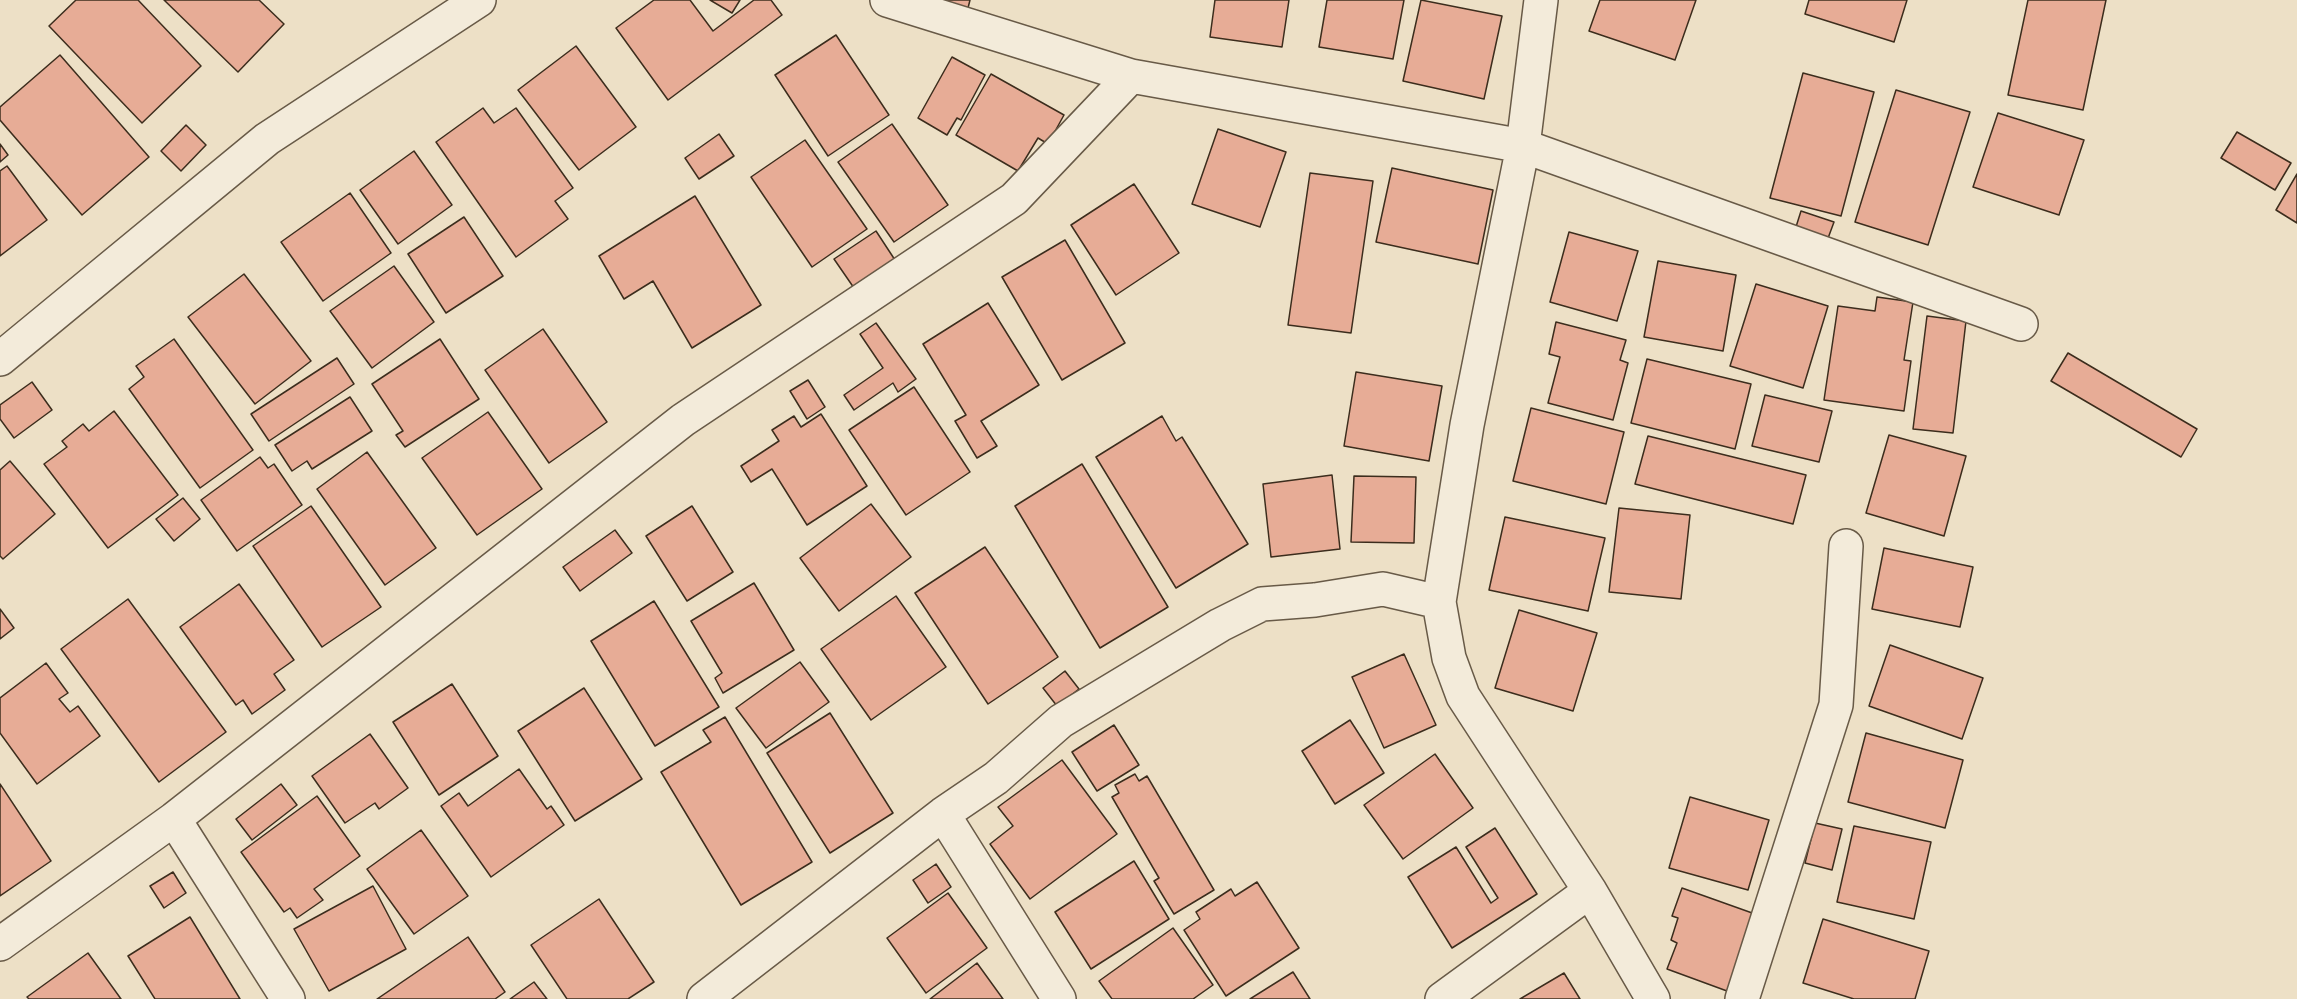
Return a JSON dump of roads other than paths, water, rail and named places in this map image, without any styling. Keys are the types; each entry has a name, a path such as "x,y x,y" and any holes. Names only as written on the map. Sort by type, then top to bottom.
{"street":[{"path":"0,358 267,139 479,0"},
{"path":"887,0 1131,76 1523,146 2021,324"},
{"path":"1541,0 1523,146 1467,425 1439,602 1449,658 1463,696 1590,891 1653,999"},
{"path":"0,944 174,819 683,420 1014,199 1131,76"},
{"path":"1742,999 1836,705 1846,546"},
{"path":"704,999 943,814 996,778 1061,721 1220,625 1262,604 1315,600 1383,589 1439,602"},
{"path":"943,814 1059,999"},
{"path":"174,819 288,999"},
{"path":"1442,999 1590,891"}]}
